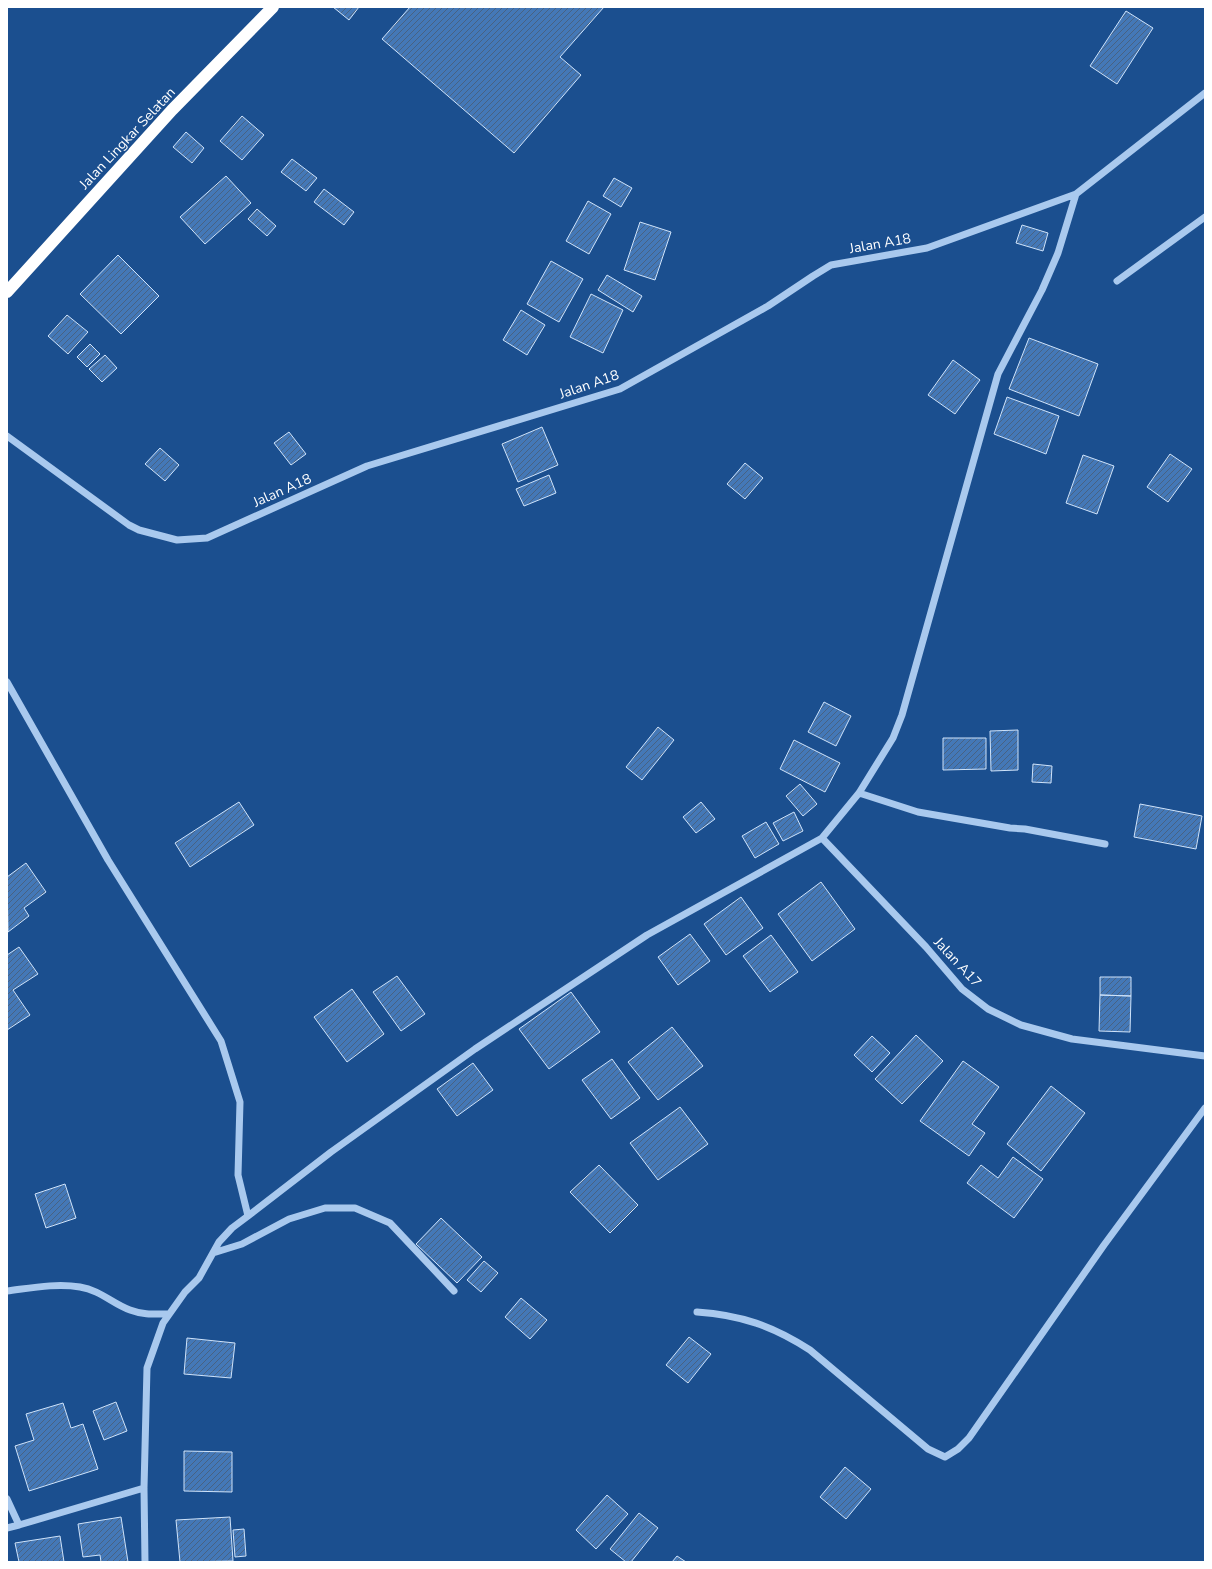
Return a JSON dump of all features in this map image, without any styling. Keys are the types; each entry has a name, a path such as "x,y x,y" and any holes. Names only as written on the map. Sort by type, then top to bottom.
{"highway":[{"name":"Jalan Lingkar Selatan","path":"7,292 172,110 273,7"}],"street":[{"name":"Jalan A18","path":"7,436 129,525 139,530 177,540 208,538 367,466 620,389 768,306 831,265 927,248 1076,194 1205,93"},
{"path":"146,1562 144,1488 147,1368 163,1323 185,1292 199,1278 219,1242 232,1228 331,1152 475,1049 647,935 822,838 860,793 893,738 902,715 998,374 1042,290 1058,253 1076,194"},
{"path":"1118,281 1205,217"},
{"path":"7,682 108,860 221,1040 240,1102 238,1175 248,1216"},
{"path":"860,793 918,812 1010,828 1025,829 1104,844"},
{"name":"Jalan A17","path":"822,838 926,947 962,989 988,1010 1021,1025 1072,1039 1205,1056"},
{"path":"697,1312 724,1314 747,1319 792,1338 810,1350 928,1448 945,1457 952,1455 969,1438 1104,1245 1205,1108"},
{"path":"213,1253 242,1244 289,1219 325,1208 355,1208 390,1223 454,1291"},
{"path":"7,1291 48,1286 81,1287 107,1296 129,1310 148,1315 169,1314"},
{"path":"7,1528 144,1488"},
{"path":"7,1500 19,1525"}],"building":[{"path":"333,7 359,7 349,20"},
{"path":"410,7 604,7 560,57 581,75 514,153 382,39"},
{"path":"1126,11 1153,28 1117,84 1090,66"},
{"path":"242,116 264,135 242,160 220,141"},
{"path":"186,132 204,148 192,163 173,147"},
{"path":"292,159 317,178 306,191 281,172"},
{"path":"226,176 251,203 205,244 180,217"},
{"path":"614,178 632,188 621,207 603,196"},
{"path":"324,189 354,212 344,225 314,202"},
{"path":"588,201 611,214 589,254 566,241"},
{"path":"257,209 276,226 267,236 248,219"},
{"path":"640,222 671,232 655,280 624,270"},
{"path":"1022,225 1048,233 1043,251 1016,243"},
{"path":"118,255 159,296 121,334 80,294"},
{"path":"551,261 583,279 559,322 527,304"},
{"path":"607,275 642,296 633,312 598,290"},
{"path":"591,294 623,310 603,353 570,337"},
{"path":"521,310 545,325 527,355 503,340"},
{"path":"67,315 88,332 68,354 48,336"},
{"path":"1029,338 1098,364 1079,416 1009,389"},
{"path":"90,344 100,354 87,367 77,357"},
{"path":"105,355 117,368 102,382 89,369"},
{"path":"953,360 980,380 955,414 928,395"},
{"path":"1007,397 1059,416 1046,454 994,434"},
{"path":"542,427 558,465 518,482 502,444"},
{"path":"289,432 306,454 291,465 274,443"},
{"path":"160,448 179,465 165,481 145,464"},
{"path":"1170,454 1192,469 1168,502 1147,487"},
{"path":"1083,455 1114,466 1097,514 1066,503"},
{"path":"745,463 763,478 745,499 727,484"},
{"path":"549,475 556,493 524,506 516,489"},
{"path":"824,702 851,716 836,746 808,732"},
{"path":"658,727 674,740 642,780 626,767"},
{"path":"1018,730 1018,770 991,771 990,731"},
{"path":"943,738 986,738 986,769 943,770"},
{"path":"794,740 840,763 825,792 780,769"},
{"path":"1033,764 1052,766 1051,783 1032,782"},
{"path":"800,784 817,804 803,816 786,796"},
{"path":"239,802 254,825 190,867 175,843"},
{"path":"701,802 715,819 696,833 683,817"},
{"path":"1140,804 1202,816 1196,849 1134,837"},
{"path":"794,812 803,831 783,841 773,823"},
{"path":"766,822 779,844 755,858 742,836"},
{"path":"26,863 46,892 24,908 29,916 8,932 7,877"},
{"path":"821,882 855,929 812,961 778,914"},
{"path":"741,897 763,928 726,955 704,924"},
{"path":"690,934 710,961 678,985 658,957"},
{"path":"771,935 798,972 770,992 743,956"},
{"path":"19,947 38,974 13,990 30,1015 7,1030 7,955"},
{"path":"397,976 425,1014 401,1031 373,992"},
{"path":"1100,977 1131,977 1131,996 1100,995"},
{"path":"352,989 384,1034 347,1062 314,1017"},
{"path":"571,992 600,1032 549,1069 519,1029"},
{"path":"1100,995 1131,996 1130,1032 1099,1031"},
{"path":"672,1027 703,1066 658,1100 628,1062"},
{"path":"916,1035 943,1061 902,1104 875,1079"},
{"path":"872,1036 890,1053 872,1072 854,1055"},
{"path":"612,1059 640,1098 611,1119 582,1080"},
{"path":"963,1061 999,1087 972,1124 985,1133 969,1156 920,1121"},
{"path":"473,1063 493,1090 457,1116 437,1089"},
{"path":"1051,1086 1085,1113 1041,1171 1007,1144"},
{"path":"680,1107 708,1144 658,1180 630,1143"},
{"path":"1013,1157 1043,1179 1014,1218 967,1183 981,1165 998,1178"},
{"path":"599,1165 638,1205 610,1233 570,1192"},
{"path":"65,1184 76,1218 46,1228 35,1194"},
{"path":"441,1218 482,1257 457,1283 416,1244"},
{"path":"484,1261 498,1273 481,1292 467,1280"},
{"path":"521,1298 547,1320 530,1339 505,1317"},
{"path":"689,1337 711,1354 688,1383 666,1365"},
{"path":"187,1338 235,1343 231,1378 184,1374"},
{"path":"116,1402 127,1431 104,1440 93,1411"},
{"path":"63,1403 71,1428 83,1424 98,1469 29,1491 15,1446 34,1440 26,1414"},
{"path":"184,1451 232,1452 232,1492 184,1491"},
{"path":"845,1467 871,1489 846,1519 820,1497"},
{"path":"607,1495 628,1514 596,1549 576,1530"},
{"path":"639,1513 658,1528 631,1562 626,1562 610,1549"},
{"path":"121,1517 128,1562 101,1562 100,1555 83,1557 78,1524"},
{"path":"230,1517 233,1561 180,1562 176,1520"},
{"path":"244,1529 246,1556 235,1557 233,1530"},
{"path":"60,1536 64,1562 19,1562 15,1543"},
{"path":"677,1556 686,1562 672,1562"}]}
